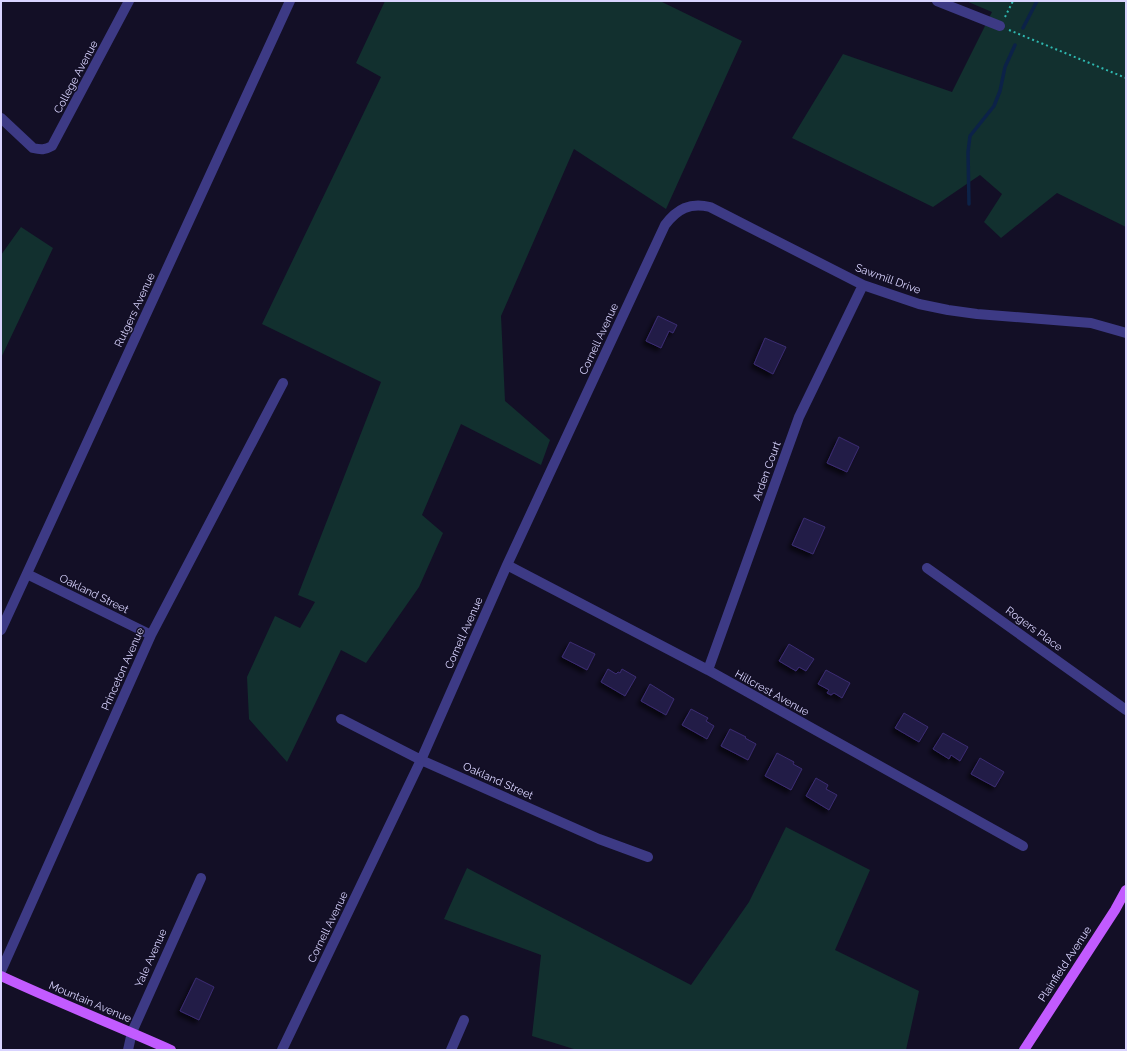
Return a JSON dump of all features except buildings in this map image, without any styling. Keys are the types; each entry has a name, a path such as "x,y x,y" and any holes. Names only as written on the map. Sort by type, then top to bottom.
{"main road":[{"name":"Plainfield Avenue","path":"1024,1050 1115,910 1126,890"},
{"name":"Mountain Avenue","path":"1,976 171,1050"}],"street":[{"name":"College Avenue","path":"1,118 33,148 40,150 52,146 129,1"},
{"name":"Rutgers Avenue","path":"1,630 290,1"},
{"path":"938,1 1000,26"},
{"name":"Sawmill Drive","path":"665,225 672,216 681,209 692,205 703,205 710,207 863,285 919,304 948,310 1013,318 1048,319 1090,324 1126,333"},
{"name":"Cornell Avenue","path":"282,1050 421,760 507,565 665,225"},
{"name":"Arden Court","path":"708,670 799,417 863,285"},
{"name":"Princeton Avenue","path":"1,971 151,634 283,383"},
{"name":"Hillcrest Avenue","path":"507,565 708,670 1023,846"},
{"name":"Rogers Place","path":"927,568 1126,710"},
{"name":"Oakland Street","path":"27,574 151,634"},
{"name":"Oakland Street","path":"341,720 421,760 599,839 648,857"},
{"name":"Yale Avenue","path":"128,1050 132,1032 201,878"},
{"path":"451,1050 464,1020"}],"path":[{"path":"1013,1 1000,26 1126,78"}],"green space":[{"path":"385,1 660,1 742,41 666,209 574,149 501,316 505,401 550,440 541,465 461,424 422,515 443,533 419,587 366,663 341,650 287,762 249,719 247,677 275,616 300,628 315,602 298,595 381,382 262,324 381,77 356,63"},
{"path":"966,1 1126,1 1126,227 1057,193 1001,238 984,222 1002,194 980,175 933,207 792,138 843,54 952,92 992,12"},
{"path":"21,227 53,248 1,358 1,255"},
{"path":"786,827 870,870 835,950 919,991 906,1050 577,1050 532,1036 541,955 444,919 467,868 691,985 749,902"}],"waterway":[{"path":"1023,28 1037,1"},
{"path":"969,204 968,152 970,136 994,106 1000,91 1005,67 1015,45"}]}
